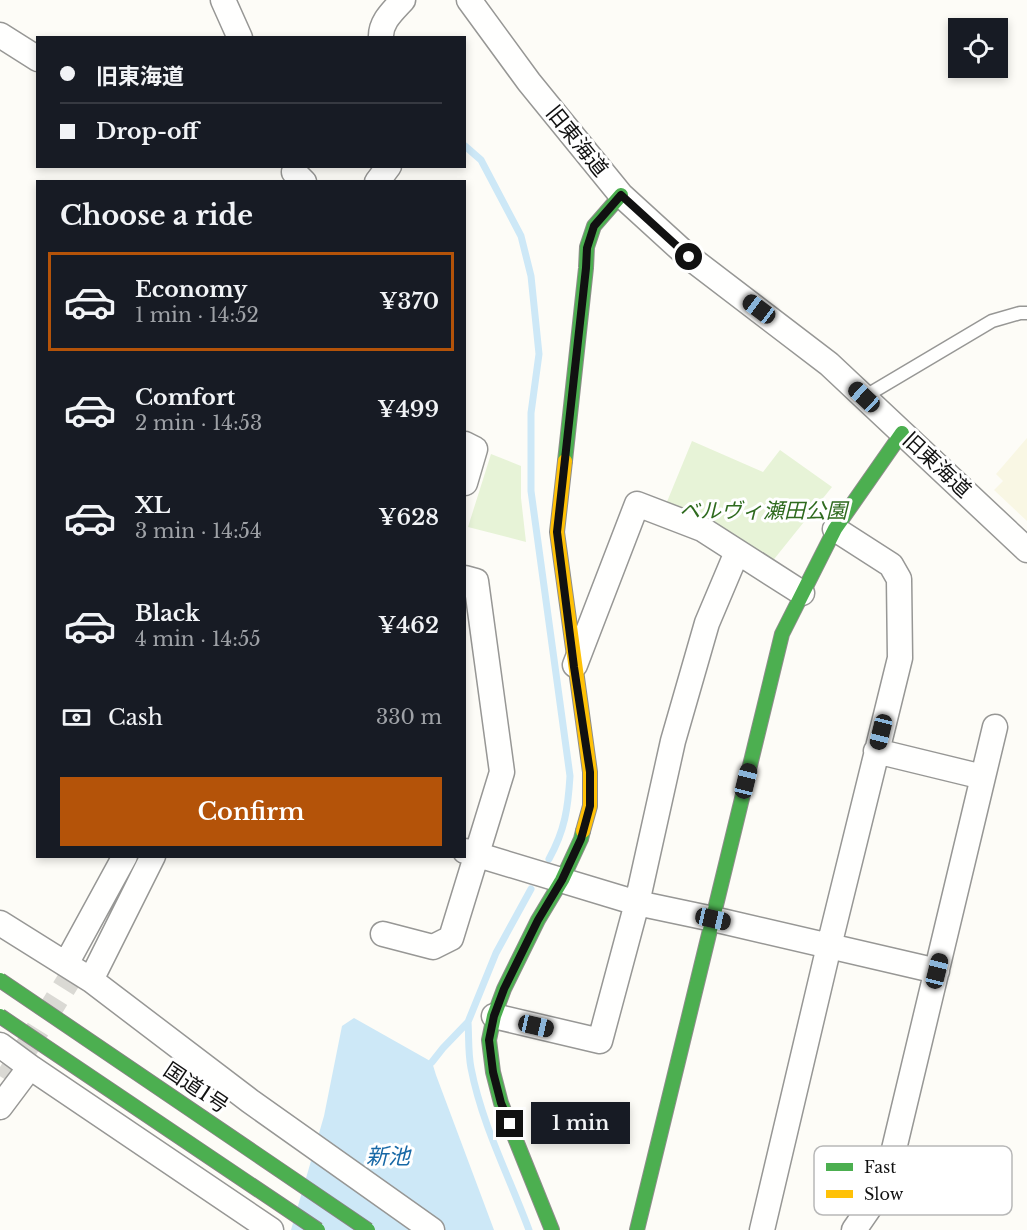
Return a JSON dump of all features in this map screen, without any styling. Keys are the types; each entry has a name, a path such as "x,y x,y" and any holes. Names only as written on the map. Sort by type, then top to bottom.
{"main road":[{"path":"552,1230 501,1103 493,1072 489,1040 494,1016 504,989 538,920 562,880 581,839 590,806 590,772 557,532 587,248 594,226 621,195"},
{"path":"637,1230 782,634 835,529 903,433"},
{"name":"国道1号","path":"0,980 368,1230"},
{"path":"0,1017 318,1230"}],"street":[{"path":"223,0 239,36"},
{"path":"377,36 388,15 403,0"},
{"name":"旧東海道","path":"469,0 529,82 621,195 689,257 830,364 1027,550"},
{"path":"0,35 36,58"},
{"path":"466,444 475,449 466,480"},
{"path":"574,667 637,504 702,529 802,593"},
{"path":"762,1230 900,658 899,579 891,565 835,529"},
{"path":"494,1016 600,1041 637,903 676,730 707,622 737,552"},
{"path":"383,934 433,947 451,938 471,852 502,772 476,581 466,578"},
{"path":"895,1146 995,727"},
{"path":"876,751 983,777"},
{"path":"471,852 637,903 937,971"},
{"path":"80,968 124,858"},
{"path":"80,968 139,858"},
{"path":"80,968 152,858"},
{"path":"0,923 80,968 250,1101 432,1230"},
{"path":"3,1066 30,1067 272,1230"},
{"path":"0,1107 30,1067"},
{"path":"854,1230 864,1215"}],"lane":[{"path":"864,397 992,321 1027,313"}],"shaded area":[{"path":"1027,438 1027,521 994,490 1003,481 996,474"}],"green space":[{"name":"ベルヴィ瀬田公園","path":"692,441 763,472 780,450 832,487 771,563 664,509"},
{"path":"491,454 521,466 521,498 526,542 468,527"}],"water":[{"name":"新池","path":"354,1018 432,1062 494,1230 291,1230 324,1116 342,1026"}],"waterway":[{"path":"466,147 481,160 521,236 531,276 539,354 531,413 531,491 570,776 565,819 549,859"},
{"path":"432,1062 468,1022 496,953 531,889"},
{"path":"468,1022 470,1062 482,1110 529,1230"}],"tunnel":[{"path":"6,1080 82,959"}],"traffic: fast":[{"path":"565,461 587,247 594,226 621,195"},
{"path":"637,1230 782,634 835,529 902,433"},
{"path":"552,1230 501,1103 493,1072 489,1040 494,1016 504,989 538,920 562,880 583,831"},
{"path":"0,980 368,1230"},
{"path":"0,1016 318,1230"}],"traffic: slow":[{"path":"565,461 557,532 590,772 590,806 583,831"}],"route":[{"path":"510,1124 501,1103 493,1072 489,1040 494,1016 504,989 538,920 562,880 581,839 590,806 590,772 557,532 587,248 594,226 621,195 689,257"}]}
